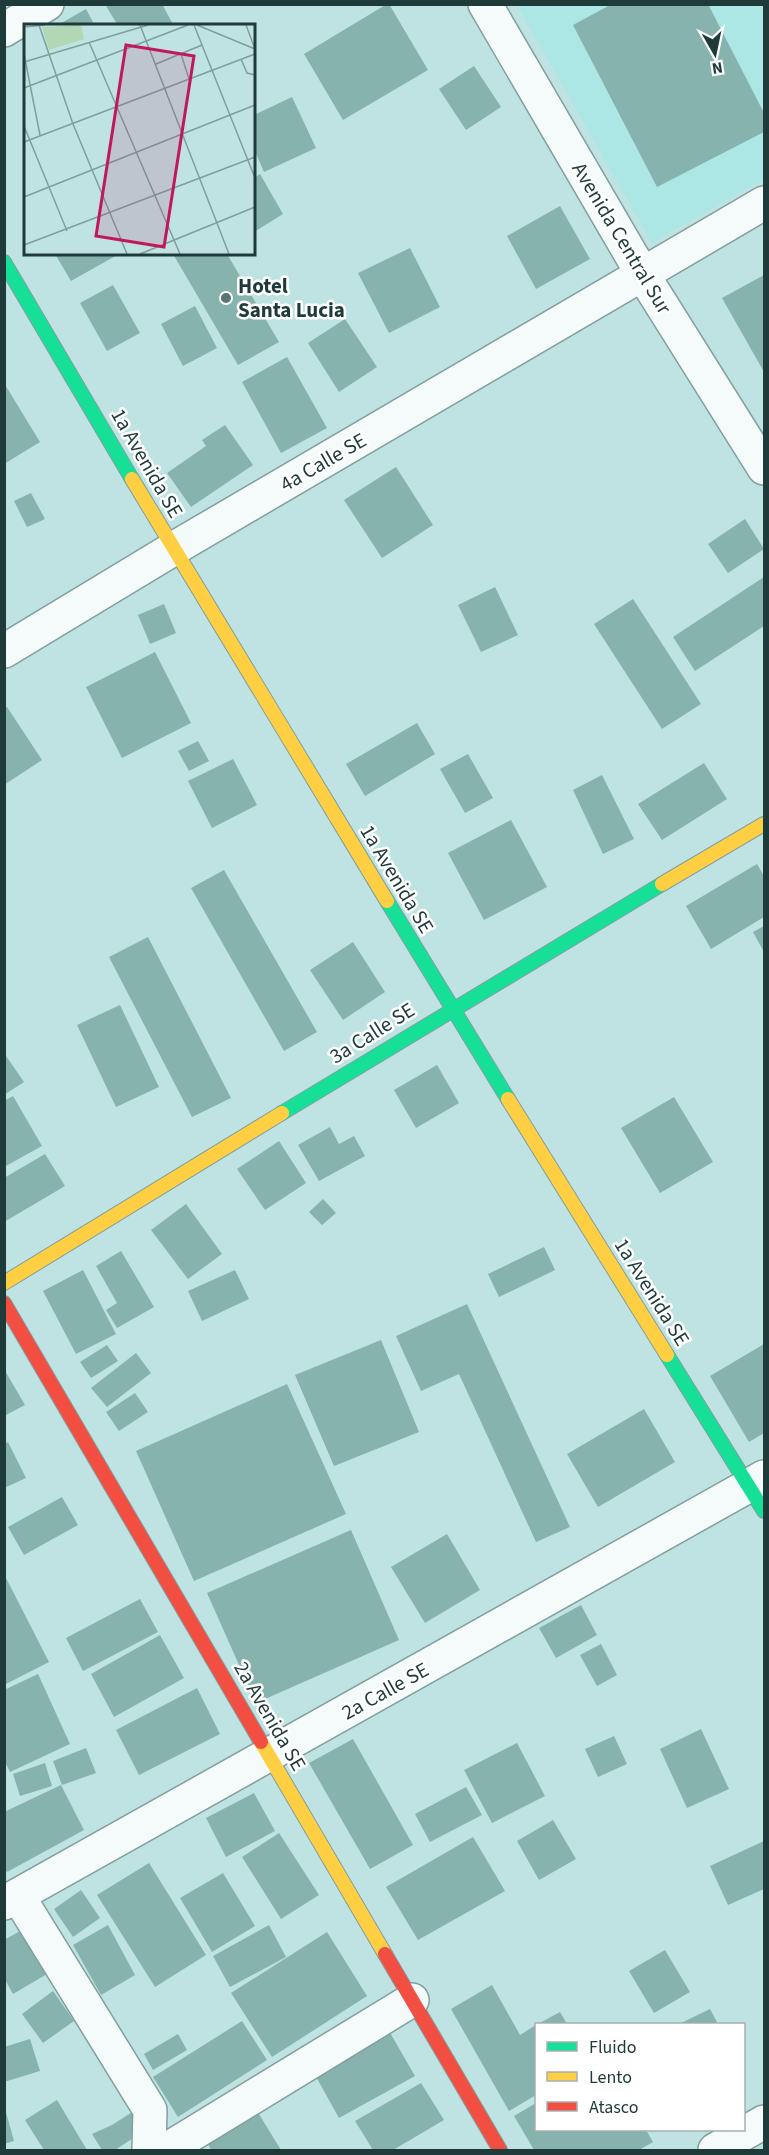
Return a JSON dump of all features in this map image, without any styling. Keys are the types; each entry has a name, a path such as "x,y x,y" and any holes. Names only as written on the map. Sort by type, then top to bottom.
{"street":[{"path":"4,30 47,4"},
{"name":"Avenida Central Sur","path":"485,4 643,275 765,468"},
{"name":"4a Calle SE","path":"4,651 173,549 765,203"},
{"name":"1a Avenida SE","path":"4,262 173,549 452,1009 759,1492"},
{"name":"3a Calle SE","path":"4,1283 452,1009 765,824"},
{"name":"2a Avenida SE","path":"4,1304 500,2151"},
{"name":"2a Calle SE","path":"11,1900 269,1756 759,1492"},
{"path":"11,1900 150,2110 148,2151"},
{"path":"166,2151 412,2000"},
{"path":"715,2151 765,2122"}],"shaded area":[{"path":"517,5 764,5 764,179 652,243"}],"building":[{"path":"105,4 162,4 173,24 117,24"},
{"path":"387,4 428,70 343,120 304,54"},
{"path":"612,4 708,4 764,113 764,132 657,187 573,25"},
{"path":"86,9 94,24 60,24"},
{"path":"474,66 501,107 466,130 439,89"},
{"path":"292,97 316,148 264,172 255,151 255,115"},
{"name":"Hotel Santa Lucia","path":"260,174 283,214 255,231 255,177"},
{"path":"560,206 590,259 536,289 507,236"},
{"path":"410,248 440,307 389,333 358,273"},
{"path":"56,255 117,255 71,281"},
{"name":"Hotel Santa Lucia","path":"174,255 228,255 279,342 238,365"},
{"path":"764,275 764,372 722,298"},
{"path":"113,285 140,333 107,351 80,303"},
{"path":"195,306 217,348 183,366 161,324"},
{"path":"345,319 377,367 339,392 308,343"},
{"path":"287,357 327,428 281,453 242,382"},
{"path":"4,383 40,442 4,464"},
{"path":"225,425 253,465 191,507 167,473 206,446 202,440"},
{"path":"396,467 433,525 382,558 344,500"},
{"path":"31,493 45,519 27,527 14,501"},
{"path":"745,519 764,549 728,573 708,544"},
{"path":"764,577 764,626 695,671 673,637"},
{"path":"495,587 518,635 481,652 458,605"},
{"path":"633,599 701,704 662,729 594,624"},
{"path":"164,604 176,633 150,644 138,615"},
{"path":"155,652 191,723 122,758 86,687"},
{"path":"7,707 42,760 4,785 4,708"},
{"path":"417,723 435,754 365,796 346,764"},
{"path":"198,741 209,761 189,771 178,751"},
{"path":"468,754 493,798 465,813 440,769"},
{"path":"233,759 257,805 212,828 188,781"},
{"path":"704,763 727,799 662,840 638,804"},
{"path":"602,775 634,839 603,854 573,790"},
{"path":"511,820 547,887 484,920 448,853"},
{"path":"757,864 764,876 764,917 711,949 686,906"},
{"path":"224,870 317,1032 284,1051 191,888"},
{"path":"764,926 764,952 753,932"},
{"path":"148,937 231,1098 192,1117 109,957"},
{"path":"353,942 385,992 343,1020 310,970"},
{"path":"120,1005 159,1087 116,1107 77,1025"},
{"path":"4,1053 24,1082 4,1095"},
{"path":"437,1065 459,1103 416,1128 394,1090"},
{"path":"13,1096 42,1146 4,1167 4,1101"},
{"path":"674,1097 713,1162 660,1193 621,1128"},
{"path":"330,1127 339,1144 354,1136 365,1156 319,1181 298,1145"},
{"path":"279,1141 306,1183 265,1210 237,1169"},
{"path":"45,1154 65,1186 4,1222 4,1178"},
{"path":"323,1199 336,1213 322,1225 309,1212"},
{"path":"186,1204 222,1254 188,1279 151,1230"},
{"path":"544,1247 555,1270 499,1297 488,1274"},
{"path":"121,1251 154,1307 117,1328 106,1310 117,1303 96,1266"},
{"path":"83,1270 116,1334 76,1354 43,1291"},
{"path":"235,1270 249,1299 202,1321 188,1291"},
{"path":"467,1304 570,1527 536,1542 459,1374 421,1391 396,1336"},
{"path":"381,1340 419,1432 334,1466 295,1375"},
{"path":"764,1344 764,1433 749,1442 710,1376"},
{"path":"107,1345 118,1361 91,1378 80,1362"},
{"path":"136,1353 151,1373 107,1407 91,1388"},
{"path":"4,1369 25,1405 4,1416"},
{"path":"287,1384 346,1514 194,1581 136,1451"},
{"path":"135,1393 148,1412 119,1431 106,1412"},
{"path":"644,1409 675,1462 598,1507 567,1454"},
{"path":"8,1442 26,1478 4,1488 4,1444"},
{"path":"62,1497 78,1525 24,1555 8,1527"},
{"path":"351,1530 399,1640 256,1703 207,1593"},
{"path":"447,1534 480,1590 425,1623 391,1567"},
{"path":"4,1574 49,1662 4,1685"},
{"path":"140,1599 158,1632 83,1671 66,1638"},
{"path":"581,1605 597,1635 556,1658 539,1628"},
{"path":"160,1635 184,1678 114,1717 91,1674"},
{"path":"601,1644 617,1675 597,1686 580,1655"},
{"path":"38,1674 70,1744 10,1772 4,1760 4,1690"},
{"path":"197,1688 220,1734 139,1775 116,1730"},
{"path":"701,1729 729,1789 687,1808 660,1749"},
{"path":"614,1736 627,1764 598,1777 585,1749"},
{"path":"353,1739 413,1845 370,1869 309,1763"},
{"path":"517,1743 545,1796 492,1823 464,1770"},
{"path":"86,1748 96,1773 62,1785 53,1761"},
{"path":"45,1763 52,1786 20,1796 13,1774"},
{"path":"61,1785 84,1830 7,1872 4,1867 4,1812"},
{"path":"466,1787 482,1815 430,1842 415,1814"},
{"path":"254,1793 275,1831 226,1857 206,1818"},
{"path":"553,1820 576,1859 539,1880 517,1841"},
{"path":"279,1833 319,1895 281,1919 242,1857"},
{"path":"473,1837 505,1891 418,1940 386,1887"},
{"path":"764,1841 764,1889 728,1905 710,1866"},
{"path":"149,1863 206,1955 155,1987 97,1895"},
{"path":"223,1873 255,1926 212,1952 180,1898"},
{"path":"81,1890 100,1918 73,1937 54,1909"},
{"path":"108,1925 135,1975 101,1995 73,1945"},
{"path":"269,1925 286,1957 230,1987 213,1956"},
{"path":"22,1930 47,1974 13,1994 4,1978 4,1940"},
{"path":"327,1932 367,1996 272,2057 231,1993"},
{"path":"665,1950 690,1992 654,2013 629,1971"},
{"path":"492,1985 520,2035 535,2026 535,2096 509,2111 451,2009"},
{"path":"53,1991 74,2021 43,2043 22,2014"},
{"path":"710,2009 717,2023 681,2023"},
{"path":"560,2012 566,2023 540,2023"},
{"path":"242,2021 267,2060 178,2117 153,2077"},
{"path":"385,2024 415,2076 339,2118 310,2066"},
{"path":"178,2034 187,2050 153,2070 144,2054"},
{"path":"30,2039 40,2071 4,2082 4,2047"},
{"path":"421,2083 444,2120 393,2150 373,2150 355,2121"},
{"path":"57,2100 87,2150 44,2150 25,2120"},
{"path":"535,2104 535,2131 647,2131 653,2142 639,2150 534,2150 514,2116"},
{"path":"4,2105 14,2141 4,2144"},
{"path":"134,2111 147,2129 115,2150 102,2150 92,2134"},
{"path":"257,2111 281,2150 211,2150 206,2140"}],"traffic: fast":[{"path":"4,262 132,479"},
{"path":"282,1113 662,884"},
{"path":"387,901 508,1099"},
{"path":"667,1355 764,1511"}],"traffic: slow":[{"path":"132,479 387,901"},
{"path":"662,884 764,824"},
{"path":"508,1099 667,1355"},
{"path":"4,1283 282,1113"},
{"path":"261,1742 385,1954"}],"traffic: jam":[{"path":"4,1303 261,1742"},
{"path":"385,1954 500,2150"}],"place":[{"name":"Hotel Santa Lucia","path":"226,298"}]}
